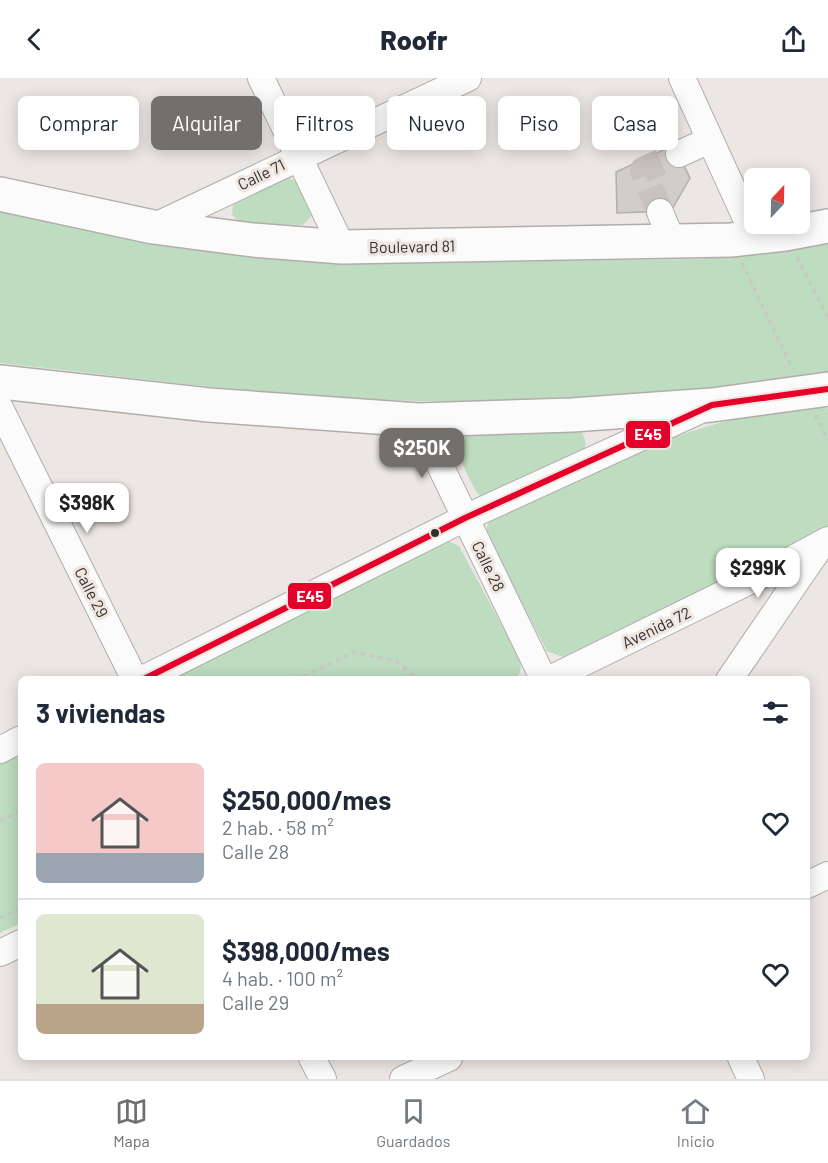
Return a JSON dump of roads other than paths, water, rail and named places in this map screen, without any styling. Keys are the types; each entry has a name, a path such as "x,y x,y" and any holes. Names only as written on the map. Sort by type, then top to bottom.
{"highway":[{"name":"Boulevard 81","path":"0,194 153,227 253,240 342,247 666,226 757,237 828,225"},
{"path":"0,382 209,405 418,420 572,415 712,405 815,391"}],"street":[{"path":"261,78 342,247"},
{"name":"Calle 71","path":"153,227 298,156 468,78"},
{"path":"682,78 757,237"},
{"path":"679,154 710,140"},
{"path":"149,676 465,518 712,405"},
{"name":"Calle 29","path":"0,408 133,676"},
{"name":"Calle 28","path":"418,420 542,676"},
{"path":"732,676 826,541"},
{"name":"Avenida 72","path":"556,676 826,541"},
{"path":"0,750 18,741"},
{"path":"810,884 828,875"},
{"path":"0,953 18,944"},
{"path":"313,1060 323,1079"},
{"path":"403,1079 445,1060"},
{"path":"742,1060 751,1079"}],"tunnel":[{"path":"660,212 643,170 679,154"}]}
